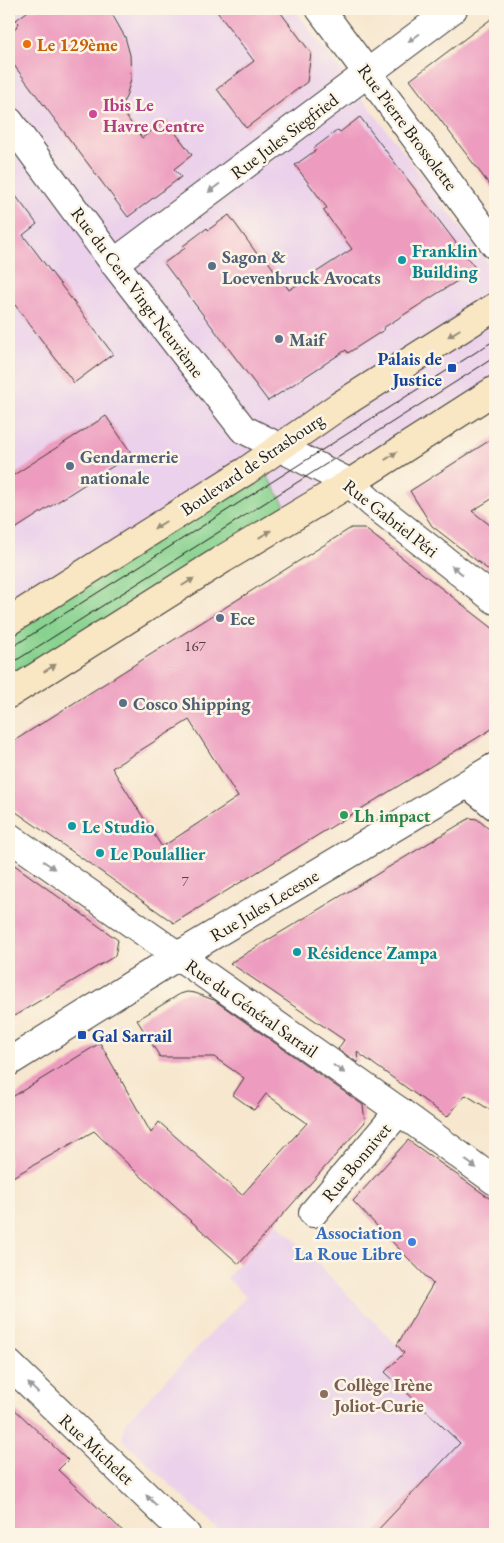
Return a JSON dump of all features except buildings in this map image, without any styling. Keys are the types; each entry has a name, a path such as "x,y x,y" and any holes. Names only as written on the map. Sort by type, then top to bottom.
{"street":[{"name":"Rue Pierre Brossolette","path":"320,9 495,245"},
{"name":"Rue Jules Siegfried","path":"114,263 453,9"},
{"name":"Rue du Cent Vingt Neuvième","path":"9,121 114,263 243,429 280,447"},
{"name":"Boulevard de Strasbourg","path":"9,621 246,471 339,406 495,306"},
{"path":"9,694 350,483 495,390"},
{"name":"Rue Gabriel Péri","path":"280,447 350,483 372,503 495,600"},
{"name":"Rue Jules Lecesne","path":"9,1062 178,956 495,767"},
{"path":"468,784 495,806"},
{"name":"Rue du Général Sarrail","path":"9,837 399,1111 495,1181"},
{"name":"Rue Bonnivet","path":"313,1213 399,1111"},
{"name":"Rue Michelet","path":"9,1364 186,1534"}],"shaded area":[{"path":"9,9 294,9 495,272 495,395 9,705"},
{"name":"Collège Irène Joliot-Curie","path":"277,1222 397,1345 486,1326 495,1331 495,1534 222,1534 122,1439 125,1423 246,1297 227,1278"}],"green space":[{"path":"263,469 286,507 9,682 9,630"}],"tram line":[{"path":"9,649 495,340"},
{"path":"9,665 495,357"}],"place":[{"name":"Le 129ème","path":"27,44"},
{"name":"Ibis Le Havre Centre","path":"93,114"},
{"name":"Franklin Building","path":"402,260"},
{"name":"Sagon & Loevenbruck Avocats","path":"212,266"},
{"name":"Maif","path":"279,339"},
{"name":"Palais de Justice","path":"452,368"},
{"name":"Gendarmerie nationale","path":"70,466"},
{"name":"Ece","path":"220,618"},
{"name":"Cosco Shipping","path":"123,703"},
{"name":"Lh impact","path":"344,815"},
{"name":"Le Studio","path":"72,826"},
{"name":"Le Poulallier","path":"100,853"},
{"name":"Résidence Zampa","path":"297,952"},
{"name":"Gal Sarrail","path":"82,1035"},
{"name":"Association La Roue Libre","path":"412,1242"},
{"name":"Collège Irène Joliot-Curie","path":"324,1394"}]}
